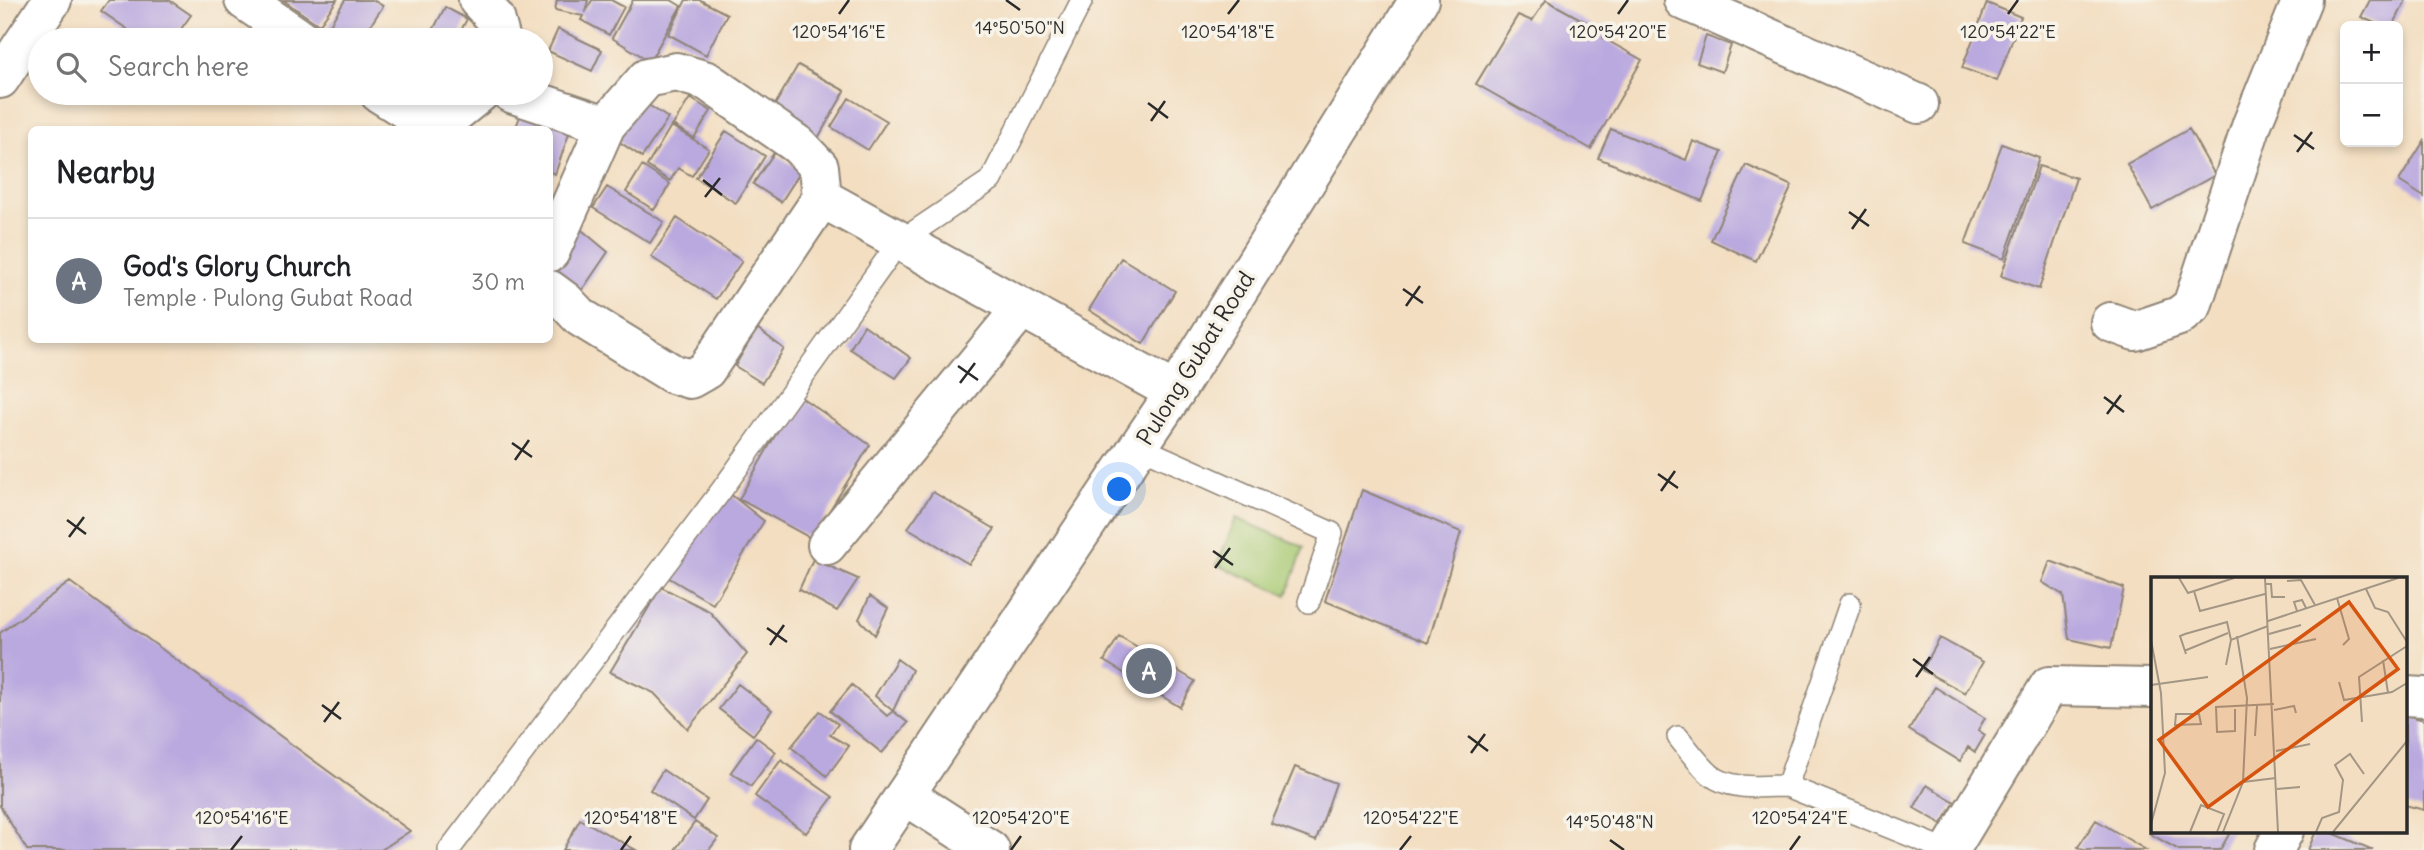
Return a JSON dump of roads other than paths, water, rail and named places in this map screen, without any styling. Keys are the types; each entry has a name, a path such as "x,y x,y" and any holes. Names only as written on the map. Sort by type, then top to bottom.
{"street":[{"path":"34,28 52,0"},
{"path":"244,0 285,28"},
{"path":"478,0 495,18 498,28"},
{"name":"Pulong Gubat Road","path":"868,850 1140,447 1419,0"},
{"path":"1683,0 1919,104"},
{"path":"2110,323 2135,331 2179,316 2192,306 2252,124 2302,0"},
{"path":"0,79 28,36"},
{"path":"553,245 607,125 647,78 676,72 706,80 798,145 819,167 822,198 706,370 690,379 673,374 580,317 553,292"},
{"path":"398,105 422,120 445,121 465,105"},
{"path":"547,105 607,125"},
{"path":"822,198 1175,392"},
{"path":"827,545 1021,309"},
{"path":"1948,850 2049,685 2151,688"},
{"path":"2406,696 2424,697"},
{"path":"905,795 990,850"},
{"path":"2274,850 2283,832"}],"lane":[{"path":"449,850 721,491 899,242 990,180 1082,0"},
{"path":"1140,447 1332,533 1309,603"},
{"path":"1787,786 1850,604"},
{"path":"1678,737 1711,775 1724,782 1749,787 1787,786 1948,850"}],"place":[{"name":"God's Glory Church","path":"1149,671"}]}
